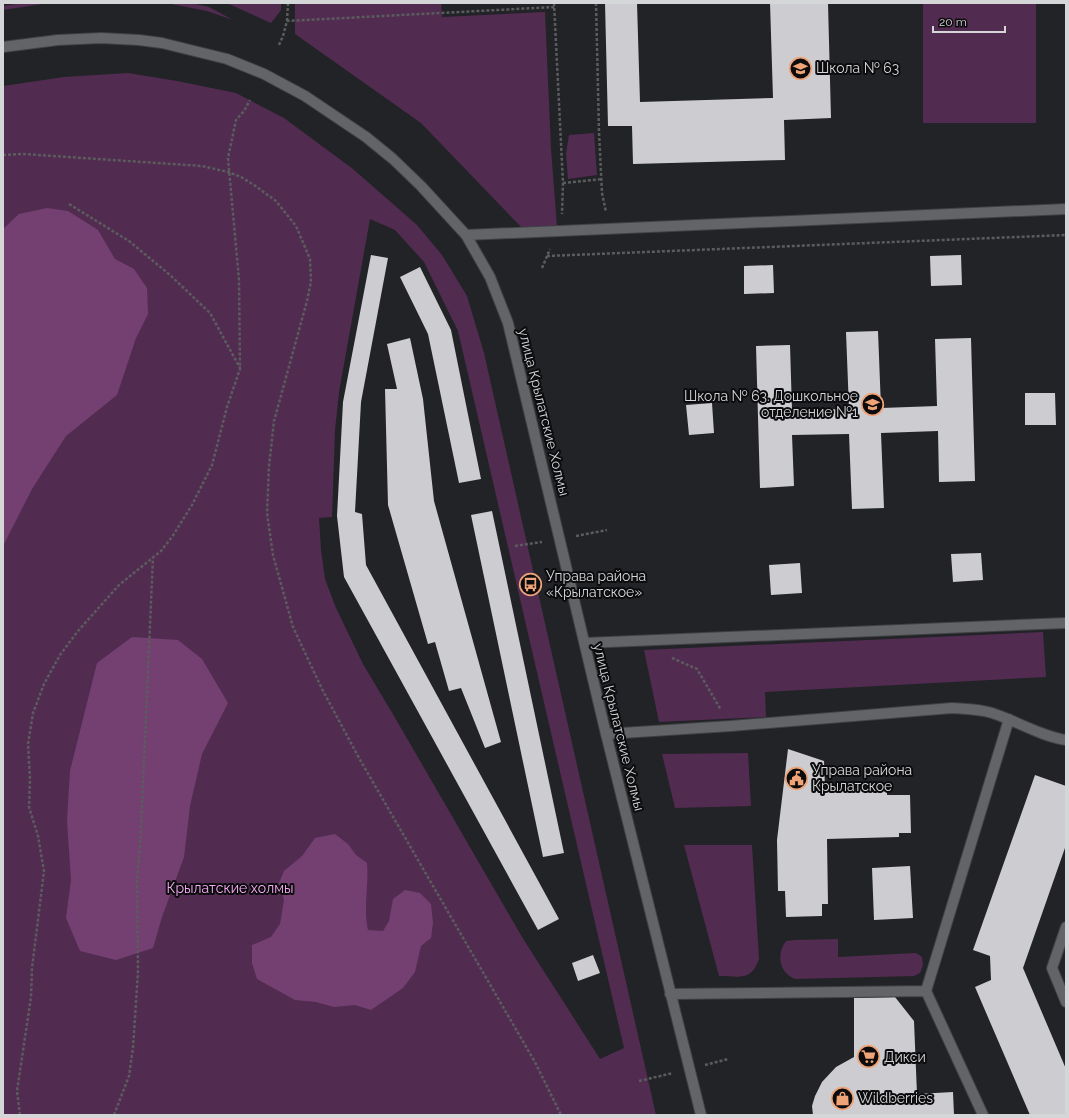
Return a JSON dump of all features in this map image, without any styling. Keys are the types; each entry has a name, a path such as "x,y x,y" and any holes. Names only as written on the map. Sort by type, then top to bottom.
{"street":[{"name":"улица Крылатские Холмы","path":"3,47 58,40 118,38 162,43 227,59 264,74 305,96 366,137 394,159 466,235 490,277 508,323 606,734 701,1115"},
{"path":"466,235 1066,209"},
{"path":"585,643 1066,623"},
{"path":"606,734 731,726 952,708 975,709 991,712 1041,732 1066,740"},
{"path":"983,1115 926,991 1009,719"},
{"path":"1066,927 1052,968 1066,1002"},
{"path":"670,994 926,991"}],"path":[{"path":"279,45 287,21 288,3"},
{"path":"596,3 602,193 610,229"},
{"path":"287,21 555,5 563,183 562,221 542,268"},
{"path":"20,1115 17,1091 31,997 32,968 44,871 38,836 29,807 30,779 28,744 33,713 44,684 60,656 78,631 119,585 161,551 172,538 192,505 212,465 227,407 240,369 239,280 228,172 228,158 236,120 244,111 250,100"},
{"path":"3,154 23,154 202,166 228,172 241,177 276,201 296,226 310,259 311,282 274,421 267,513 273,555 293,627 322,689 352,744 536,1064 561,1115"},
{"path":"563,183 602,179"},
{"path":"69,204 129,241 170,275 210,313 240,369"},
{"path":"547,256 1066,235"},
{"path":"114,1115 129,1076 133,1048 138,972 137,883 142,828 153,556"},
{"path":"668,656 697,669 731,726"}],"green space":[{"path":"21,3 49,3 3,10 3,6"},
{"path":"166,3 191,3 209,7 233,20 207,11"},
{"path":"227,3 281,3 281,10 271,23"},
{"path":"295,3 441,3 442,17 545,12 551,149 557,227 523,229 421,123 295,34"},
{"path":"923,3 1036,3 1036,123 923,123"},
{"name":"Крылатские холмы","path":"128,73 177,81 236,93 284,118 353,169 417,225 442,255 467,296 484,353 656,1115 3,1115 3,86 64,77","holes":["370,219 395,230 424,262 458,331 624,1048 600,1059 522,937 363,664 336,608 325,579 319,518 332,517 335,430 339,392"]},
{"path":"594,133 597,175 568,179 566,153 569,135"},
{"path":"1043,632 1046,677 765,692 766,717 659,722 644,650"},
{"path":"748,753 751,806 675,808 662,754"},
{"path":"684,845 752,845 759,959 752,971 744,976 719,976"},
{"path":"838,939 838,957 916,953 922,957 923,965 920,973 914,976 795,979 782,968 780,957 786,941"}],"shaded area":[{"path":"47,208 68,211 98,230 115,259 134,269 147,288 148,314 136,338 117,395 66,436 32,489 3,546 3,229 19,214"},
{"path":"132,637 178,640 202,659 228,703 202,754 190,806 184,857 162,917 153,948 116,960 80,951 66,918 71,880 67,821 70,771 97,663"},
{"path":"335,834 348,844 356,855 367,863 366,913 368,930 383,931 389,921 393,899 405,890 420,893 431,904 433,923 431,938 421,946 415,972 403,988 371,1010 355,1005 334,1007 316,1002 295,1000 257,979 252,963 252,945 271,937 280,924 284,900 279,883 284,871 302,856 315,838"}],"building":[{"name":"Школа № 63","path":"605,3 637,3 640,102 773,98 770,3 828,3 831,118 784,120 785,160 633,164 632,126 608,126"},
{"path":"371,255 388,258 361,402 355,512 362,514 366,565 559,919 538,930 344,577 337,516 343,402"},
{"path":"961,255 962,285 931,286 930,256"},
{"path":"773,265 774,293 744,294 744,266"},
{"path":"420,267 451,330 481,479 459,483 428,334 400,277"},
{"path":"878,331 881,408 937,406 935,339 971,338 975,481 939,482 938,431 881,433 884,508 852,509 849,434 792,435 794,486 760,488 756,346 790,345 792,410 849,409 846,332"},
{"path":"410,338 423,399 434,501 501,742 485,748 461,688 449,691 435,642 428,644 388,505 385,389 397,389 387,344"},
{"path":"1025,393 1055,393 1056,425 1025,425"},
{"path":"712,403 714,433 689,435 686,405"},
{"path":"492,511 564,853 543,857 471,515"},
{"path":"981,553 983,580 953,582 951,554"},
{"path":"800,563 802,593 771,595 769,565"},
{"path":"788,749 824,761 825,789 887,788 887,795 910,795 911,833 899,833 899,837 827,839 828,904 822,904 822,916 786,917 785,891 778,891 777,840"},
{"path":"1035,775 1066,786 1066,845 1023,968 1066,1069 1066,1115 1030,1115 975,987 991,980 990,956 973,950"},
{"path":"910,866 913,918 874,920 872,868"},
{"path":"593,955 600,973 578,981 572,963"},
{"path":"895,997 914,1021 917,1094 953,1092 954,1115 813,1115 812,1106 822,1082 836,1067 854,1057 854,998"}],"place":[{"name":"Школа № 63","path":"801,68"},
{"name":"Школа № 63. Дошкольное отделение №1","path":"873,404"},
{"name":"Управа района «Крылатское»","path":"530,584"},
{"name":"Управа района Крылатское","path":"797,778"},
{"name":"Дикси","path":"869,1057"},
{"name":"Wildberries","path":"842,1098"}]}
